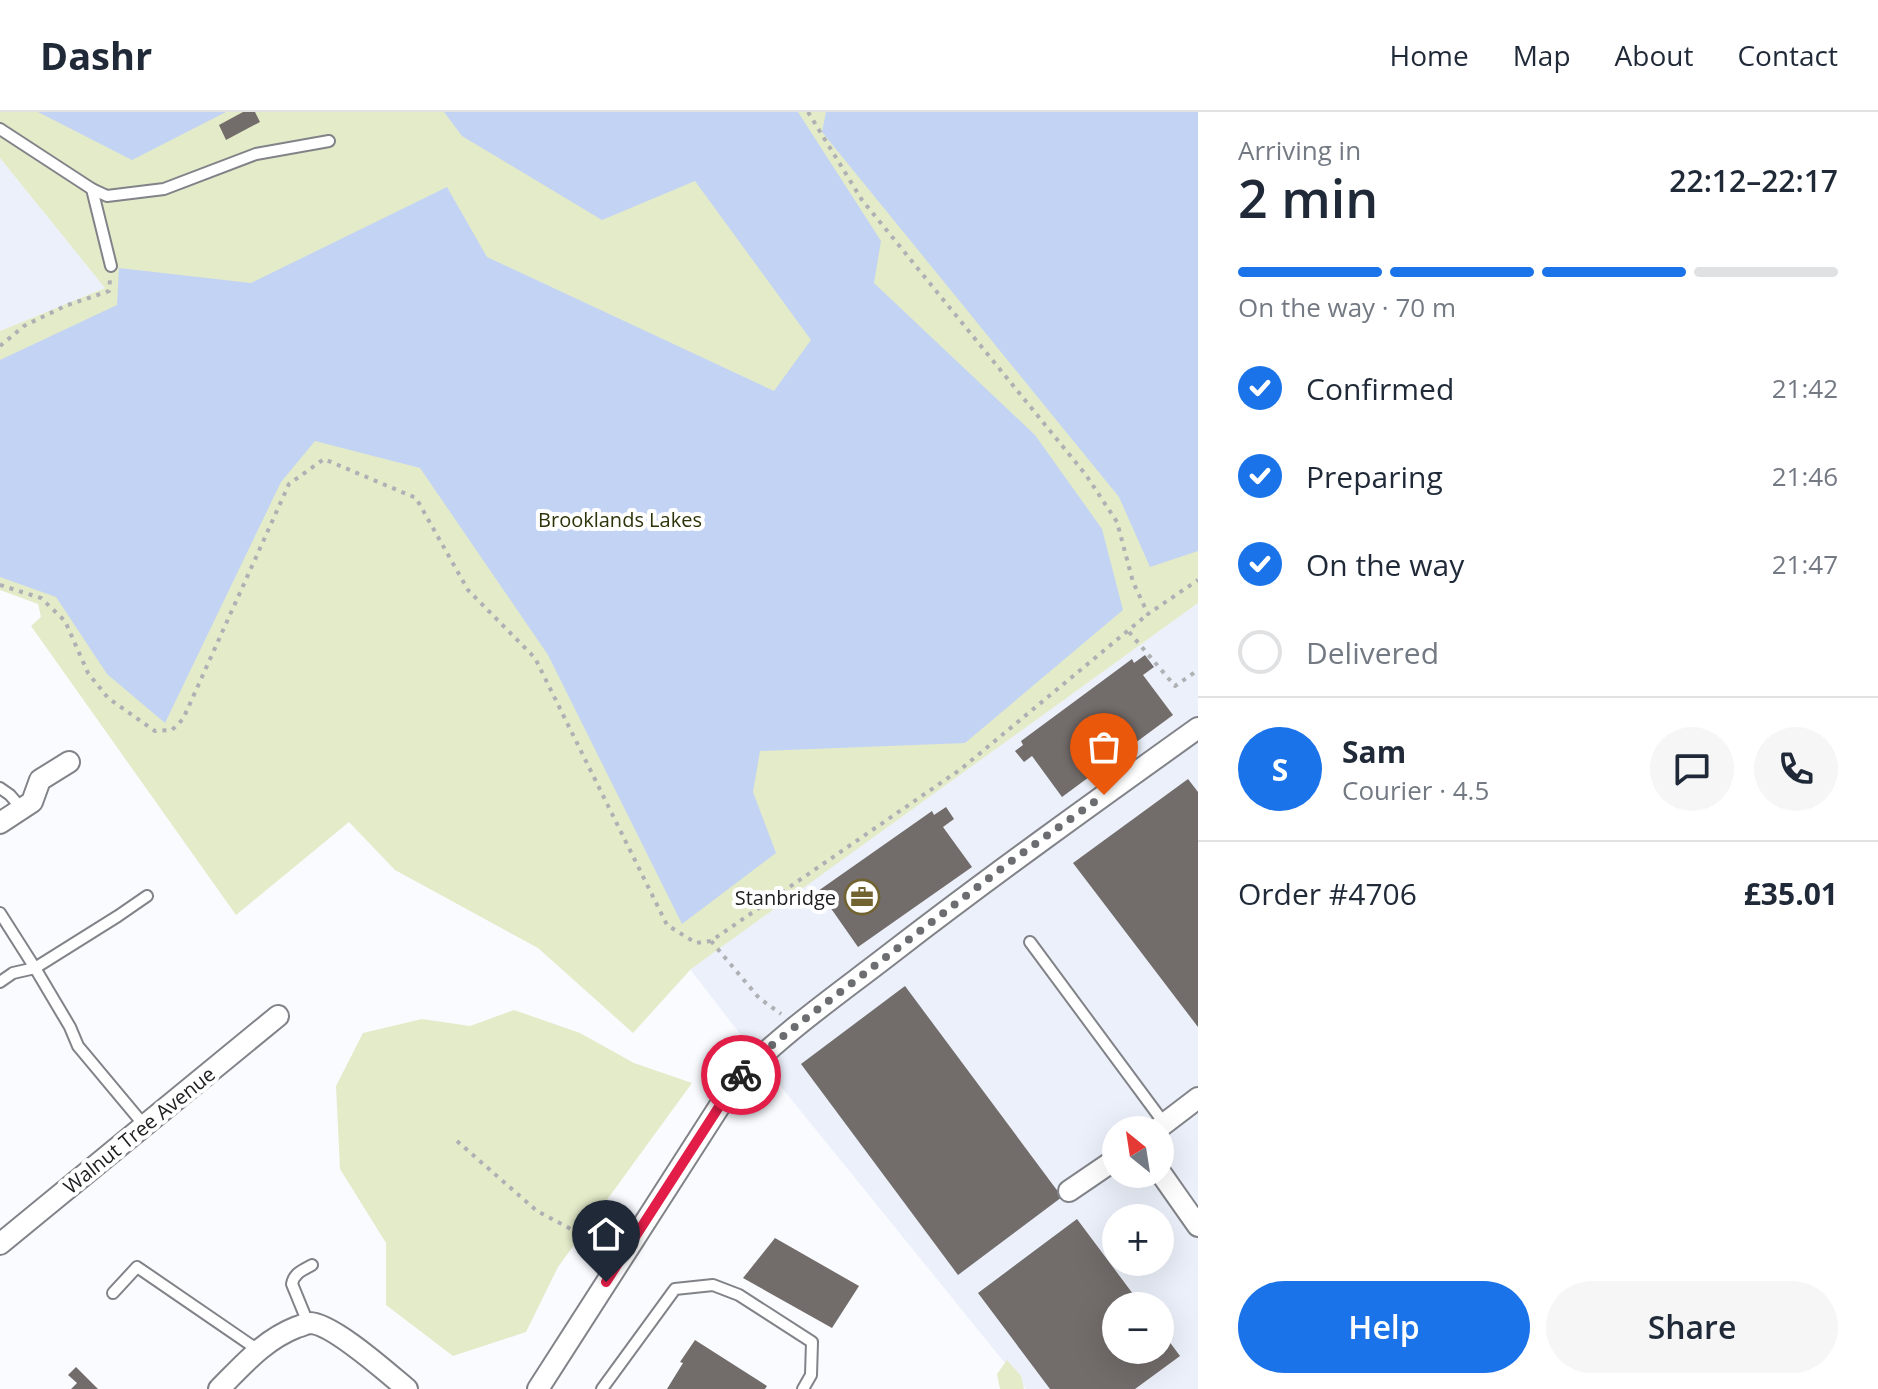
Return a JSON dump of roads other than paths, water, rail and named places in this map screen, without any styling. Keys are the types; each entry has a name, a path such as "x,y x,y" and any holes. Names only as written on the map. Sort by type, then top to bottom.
{"street":[{"path":"538,1389 735,1082 757,1059 1010,862 1198,728"},
{"path":"0,823 32,802 40,780 69,762"},
{"name":"Walnut Tree Avenue","path":"0,1244 278,1016"},
{"path":"1174,1116 1198,1098"},
{"path":"1069,1191 1102,1169"},
{"path":"1171,1188 1198,1226"},
{"path":"219,1389 258,1350 283,1333 308,1323 336,1334 407,1389"}],"lane":[{"path":"0,129 107,196 164,189 256,154 329,141"},
{"path":"92,189 111,266"},
{"path":"0,788 22,809"},
{"path":"0,982 13,973 35,968 147,896"},
{"path":"0,913 70,1027 78,1046 144,1125"},
{"path":"1030,942 1152,1116"},
{"path":"308,1323 292,1284 298,1272 312,1265"},
{"path":"113,1293 137,1267 258,1350"},
{"path":"602,1389 675,1289 713,1285 739,1295 812,1342 811,1375 803,1389"}],"water":[{"path":"38,112 226,112 132,160"},
{"path":"444,112 798,112 881,241 874,283 1035,435 1102,529 1123,610 965,743 760,751 753,792 776,853 682,924 548,655 420,468 315,441 281,482 165,723 107,674 56,597 0,577 0,360 117,305 119,268 251,283 447,187 487,257 774,391 811,340 695,181 602,220 462,136"},
{"path":"826,112 1198,112 1198,551 1150,567 1119,497 822,132"}],"place":[{"name":"Stanbridge","path":"862,897"}],"park label":[{"name":"Brooklands Lakes","path":"620,519"}]}
